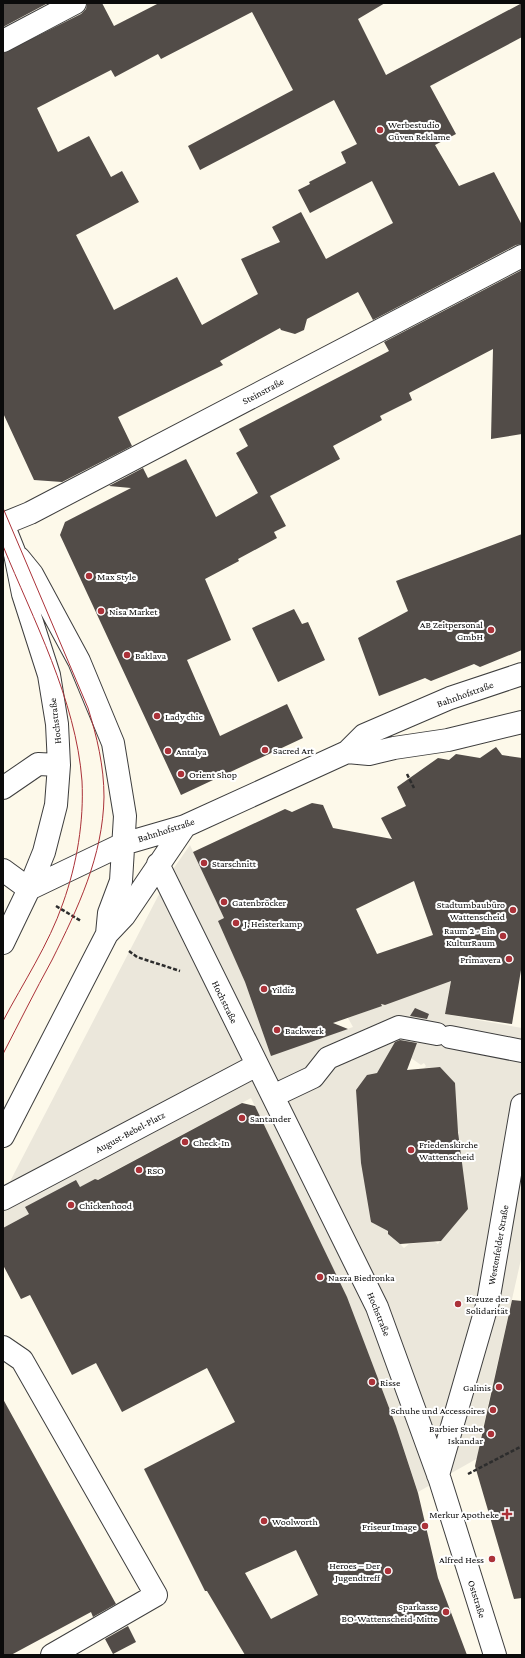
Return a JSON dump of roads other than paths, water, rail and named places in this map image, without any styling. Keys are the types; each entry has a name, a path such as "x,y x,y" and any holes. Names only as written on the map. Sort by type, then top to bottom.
{"street":[{"path":"3,41 74,3"},
{"name":"Steinstraße","path":"3,524 30,513 522,256"},
{"name":"Hochstraße","path":"3,524 15,554 23,594 49,675 57,724 59,765 56,805 44,852 29,889"},
{"name":"Hochstraße","path":"15,554 32,574 79,661 112,743 125,816 123,844"},
{"name":"Bahnhofstraße","path":"29,889 123,844 185,826 347,752 364,735 450,698 522,674"},
{"name":"Bahnhofstraße","path":"347,752 369,754 394,748 448,740 522,722"},
{"path":"3,788 38,764 59,765"},
{"path":"3,1136 107,934 124,916 185,826"},
{"path":"107,934 109,913 121,881 123,844"},
{"name":"Hochstraße","path":"158,864 377,1307 439,1477"},
{"path":"3,870 29,889 3,943"},
{"path":"273,1096 313,1077 328,1058 399,1027 522,1051"},
{"name":"August-Bebel-Platz","path":"3,1199 257,1065"},
{"name":"Westenfelder Straße","path":"439,1477 488,1302 519,1141 522,1105"},
{"path":"3,1347 22,1360 156,1595 52,1655"},
{"name":"Oststraße","path":"439,1477 495,1655"}],"tram line":[{"path":"3,508 88,708 99,752 104,785 103,819 99,840 94,861 80,901 52,960 3,1054"},
{"path":"3,546 52,660 71,720 78,751 82,781 81,827 76,858 68,888 51,933 3,1021"}],"place":[{"name":"Werbestudio Güven Reklame","path":"380,130"},
{"name":"Max Style","path":"89,576"},
{"name":"Nisa Market","path":"101,611"},
{"name":"AB Zeitpersonal GmbH","path":"491,630"},
{"name":"Baklava","path":"127,655"},
{"name":"Lady chic","path":"157,716"},
{"name":"Sacred Art","path":"265,750"},
{"name":"Antalya","path":"168,751"},
{"name":"Orient Shop","path":"181,774"},
{"name":"Starschnitt","path":"204,863"},
{"name":"Gatenbröcker","path":"224,902"},
{"name":"Stadtumbaubüro Wattenscheid","path":"513,910"},
{"name":"J. Heisterkamp","path":"236,923"},
{"name":"Raum 2 - Ein KulturRaum","path":"503,936"},
{"name":"Primavera","path":"509,959"},
{"name":"Yildiz","path":"264,989"},
{"name":"Backwerk","path":"277,1030"},
{"name":"Santander","path":"242,1118"},
{"name":"Check-In","path":"185,1142"},
{"name":"Friedenskirche Wattenscheid","path":"411,1150"},
{"name":"RSO","path":"139,1170"},
{"name":"Chickenhood","path":"71,1205"},
{"name":"Nasza Biedronka","path":"320,1277"},
{"name":"Kreuze der Solidarität","path":"458,1304"},
{"name":"Risse","path":"372,1382"},
{"name":"Galinis","path":"499,1387"},
{"name":"Schuhe und Accessoires","path":"493,1410"},
{"name":"Barbier Stube Iskandar","path":"491,1434"},
{"name":"Merkur Apotheke","path":"507,1514"},
{"name":"Woolworth","path":"264,1521"},
{"name":"Friseur Image","path":"425,1526"},
{"name":"Alfred Hess","path":"492,1559"},
{"name":"Heroes – Der Jugendtreff","path":"388,1571"},
{"name":"Sparkasse BO-Wattenscheid-Mitte","path":"446,1612"}]}
